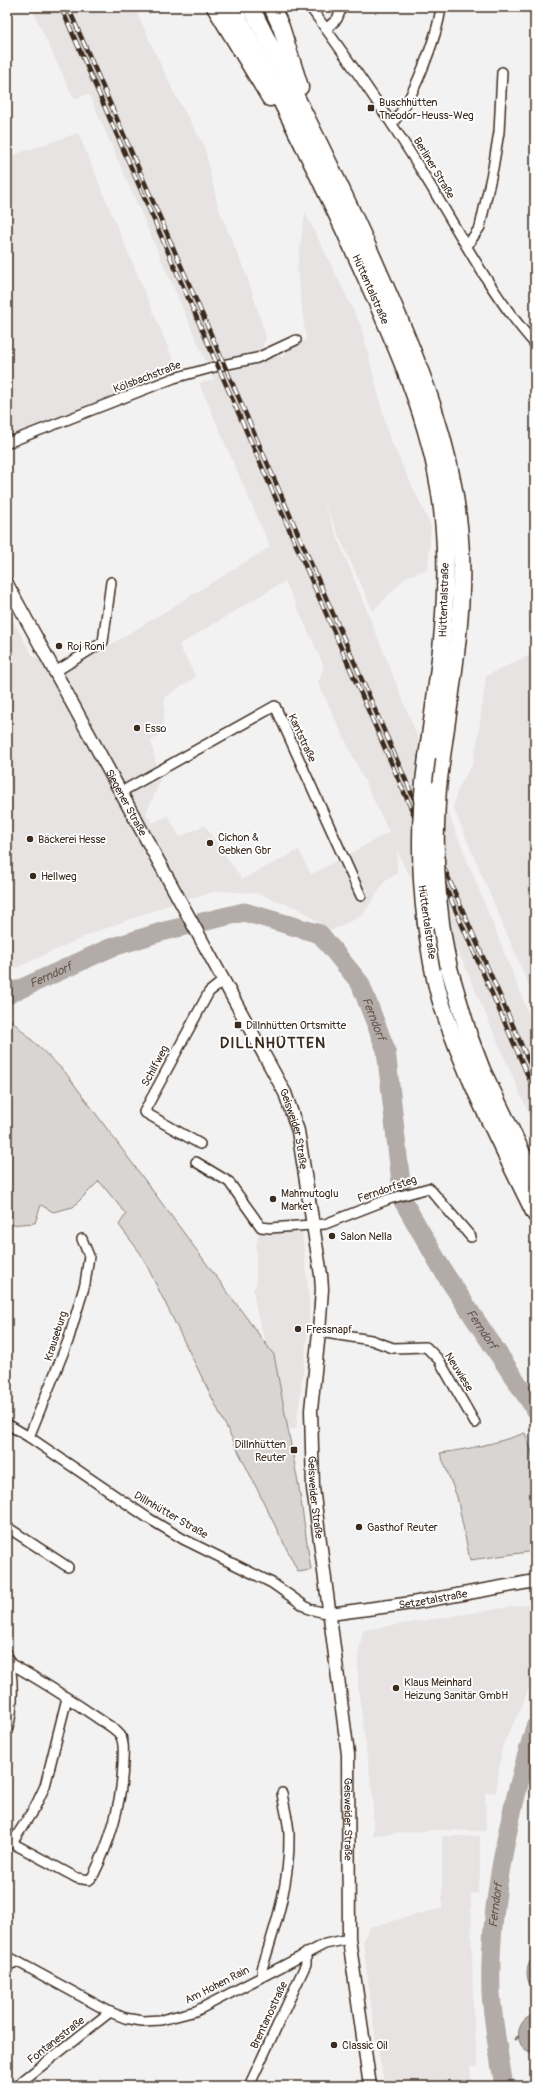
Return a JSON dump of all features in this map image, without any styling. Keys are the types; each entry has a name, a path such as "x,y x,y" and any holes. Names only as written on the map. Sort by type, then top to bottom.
{"highway":[{"path":"215,7 267,94 307,134"},
{"name":"Hüttentalstraße","path":"233,7 307,134 368,246 421,370 443,436 453,482 461,552 461,591 455,667 438,788 435,844 440,921 449,968 468,1036 482,1070 535,1180"},
{"name":"Hüttentalstraße","path":"251,7 307,134 355,253 407,374 429,440 439,486 444,525 446,590 440,665 421,808 421,886 426,924 434,970 443,1006 455,1042 481,1103 535,1214"},
{"path":"272,7 281,27 307,134"}],"main road":[{"name":"Siegener Straße","path":"7,584 198,932"},
{"name":"Geisweider Straße","path":"198,932 285,1093 298,1131 314,1225 322,1289 311,1410 312,1488 348,1754 349,1939 370,2086"},
{"name":"Setzetalstraße","path":"330,1614 412,1603 535,1581"}],"street":[{"name":"Berliner Straße","path":"310,7 392,123 512,317 535,344"},
{"path":"326,29 337,19 342,7"},
{"path":"392,123 401,115 421,73 441,7"},
{"path":"467,246 480,228 493,168 499,132 502,72"},
{"name":"Kölsbachstraße","path":"7,442 174,378 218,366 257,358 296,340"},
{"path":"55,672 103,642 111,582"},
{"name":"Kantstraße","path":"121,792 275,706 361,896"},
{"name":"Schilfweg","path":"200,1144 144,1112 209,992 224,980"},
{"name":"Ferndorfsteg","path":"196,1162 229,1182 261,1226 270,1228 325,1224 389,1199 419,1189 429,1188 471,1237"},
{"name":"Krauseburg","path":"29,1437 63,1354 85,1284 89,1256 82,1239"},
{"name":"Neuwiese","path":"319,1332 371,1340 393,1348 426,1347 439,1360 475,1423"},
{"name":"Dillnhütter Straße","path":"7,1424 29,1437 160,1525 272,1583 309,1609 330,1614"},
{"path":"7,1527 68,1566"},
{"path":"7,1654 11,1664 13,1685 7,1731"},
{"path":"11,1664 33,1676 112,1727 120,1735 124,1748 123,1772 117,1811 108,1842 93,1876 89,1880 77,1878 14,1844 14,1840 35,1807 45,1786 67,1698"},
{"path":"263,1975 262,1969 278,1917 288,1869 289,1834 282,1793"},
{"name":"Am Hohen Rain","path":"7,1956 110,2012 129,2019 142,2021 178,2017 196,2011 325,1944 349,1939"},
{"name":"Brentanostraße","path":"249,2086 306,1964 306,1953"},
{"path":"7,1966 16,1962"},
{"name":"Fontanestraße","path":"16,2086 110,2012"}],"shaded area":[{"path":"31,7 134,7 173,91 204,145 218,207 248,279 266,337 261,352 283,357 287,345 306,340 297,271 305,212 361,326 389,437 431,526 428,569 406,577 373,611 320,494 535,1029 535,1128 460,955 405,868 397,851 397,874 385,881 363,915 331,931 300,909 256,893 217,891 169,905 93,933 7,972 7,610 33,656 68,671 270,547 199,383 214,380 89,94 74,99","holes":["285,581 324,666 318,683 389,832 311,875 299,850 242,879 204,825 180,837 168,816 152,823 146,813 160,782 151,741 163,732 165,697 196,677 179,645"]},
{"path":"78,133 178,371 7,438 7,157"},
{"path":"534,653 535,1000 453,807 458,789 472,765 477,744 486,676"},
{"path":"7,1016 65,1072 274,1355 299,1488 311,1570 298,1572 141,1254 119,1225 126,1214 99,1181 73,1207 53,1212 41,1205 35,1223 7,1225"},
{"path":"302,1231 309,1300 309,1322 296,1429 288,1429 268,1348 257,1314 253,1288 256,1287 256,1246 259,1233"},
{"path":"525,1433 535,1461 535,1551 470,1560 457,1497 440,1453 462,1450 504,1440"},
{"path":"535,1603 535,1671 522,1706 502,1747 496,1792 485,1793 486,1831 437,1830 373,1835 373,1798 358,1688 358,1658 363,1630"},
{"path":"442,1836 480,1836 480,1874 478,1893 471,1894 473,2010 478,2067 470,2067 472,2086 385,2086 375,2035 363,1940 370,1927 442,1908"},
{"path":"535,1955 535,1992 529,1983 527,1974 531,1959"},
{"path":"535,2015 535,2053 522,2047 518,2034 523,2022 528,2017"}],"waterway":[{"name":"Ferndorf","path":"7,995 110,948 161,932 244,912 320,934 360,983 386,1050 403,1201 445,1274 535,1409"},
{"name":"Ferndorf","path":"504,2086 491,1993 493,1927 502,1858 517,1791 535,1727"},
{"name":"Ferndorf","path":"498,2048 505,2044"}],"railway":[{"path":"61,7 535,1092"},
{"path":"68,7 535,1076"}],"place":[{"name":"Buschhütten Theodor-Heuss-Weg","path":"371,108"},
{"name":"Roj Roni","path":"59,646"},
{"name":"Esso","path":"137,728"},
{"name":"Bäckerei Hesse","path":"30,839"},
{"name":"Cichon & Gebken Gbr","path":"210,843"},
{"name":"Hellweg","path":"33,876"},
{"name":"Dillnhütten Ortsmitte","path":"238,1025"},
{"name":"Mahmutoglu Market","path":"273,1199"},
{"name":"Salon Nella","path":"332,1236"},
{"name":"Fressnapf","path":"298,1329"},
{"name":"Dillnhütten Reuter","path":"294,1450"},
{"name":"Gasthof Reuter","path":"359,1527"},
{"name":"Klaus Meinhard Heizung Sanitär GmbH","path":"396,1688"},
{"name":"Classic Oil","path":"334,2045"}],"district":[{"name":"DILLNHÜTTEN","path":"273,1043"}]}
